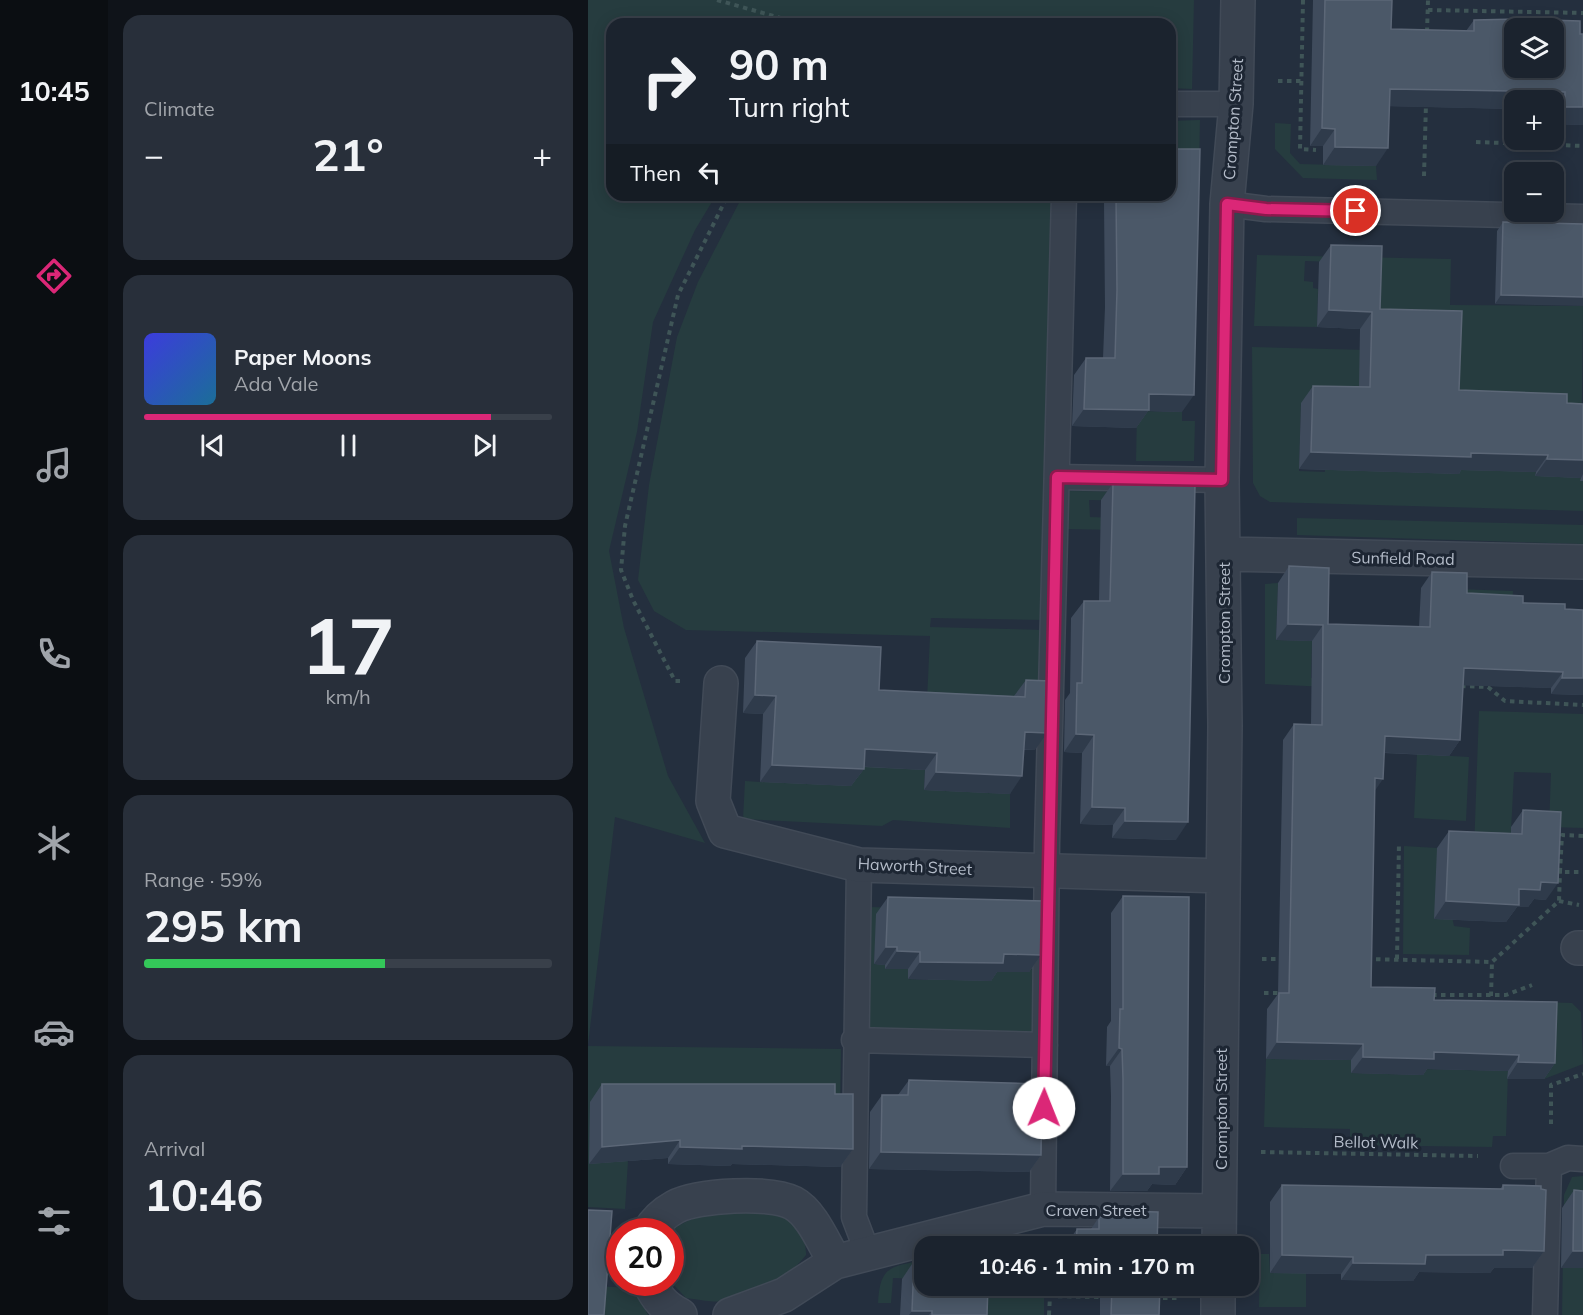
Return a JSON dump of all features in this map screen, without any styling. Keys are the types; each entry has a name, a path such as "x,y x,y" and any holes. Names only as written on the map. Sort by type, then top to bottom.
{"street":[{"name":"Crompton Street","path":"1219,1236 1223,876 1224,555 1222,480 1227,204 1236,104 1238,0"},
{"name":"Sunfield Road","path":"1224,555 1583,562"},
{"name":"Haworth Street","path":"721,683 713,801 725,831 859,865 1223,876"},
{"path":"659,1218 684,1204 705,1199 780,1198 804,1211 835,1262"},
{"name":"Craven Street","path":"730,1315 784,1295 835,1262 1043,1209 1219,1211"},
{"path":"655,1296 667,1308 680,1315"},
{"path":"1218,1296 1218,1315"}],"lane":[{"path":"1176,105 1236,104"},
{"path":"1043,1209 1047,872 1064,201"},
{"path":"1227,204 1266,209 1583,217"},
{"path":"1057,477 1222,480"},
{"path":"859,865 854,1040 854,1218 868,1254"},
{"path":"854,1040 1045,1045"},
{"path":"1513,1166 1549,1166 1568,1158 1583,1159"},
{"path":"1545,1315 1549,1166"}],"path":[{"path":"717,0 781,18"},
{"path":"1303,0 1300,149 1316,150"},
{"path":"1427,43 1428,0"},
{"path":"1428,10 1583,13"},
{"path":"1268,81 1301,81"},
{"path":"1425,156 1426,99"},
{"path":"1476,142 1583,146"},
{"path":"721,683 675,681 633,600 621,570 625,526 678,295 725,201"},
{"path":"1461,686 1488,687 1505,701 1583,705"},
{"path":"1364,959 1492,962 1559,901 1562,835 1583,836"},
{"path":"1397,959 1399,842"},
{"path":"1560,872 1583,872"},
{"path":"1559,901 1583,906"},
{"path":"1252,959 1286,959"},
{"path":"1491,996 1492,962"},
{"path":"1430,995 1506,995 1532,985"},
{"path":"1221,998 1253,993 1288,993"},
{"path":"1551,1125 1551,1085 1583,1074"},
{"name":"Bellot Walk","path":"1251,1151 1488,1156"},
{"path":"1049,1315 1050,1296 1107,1297"},
{"path":"1153,1298 1187,1298"}],"green space":[{"path":"588,0 1194,0 1192,89 1176,88 1176,18 606,18 606,201 712,201 695,230 653,322 637,432 609,551 624,628 668,776 705,843 615,817 588,1045"},
{"path":"1200,120 1199,166 1176,166 1176,121"},
{"path":"1275,123 1291,124 1290,153 1300,164 1376,166 1377,180 1303,178 1275,149"},
{"path":"740,201 1053,201 1045,620 931,618 930,627 1045,630 1041,699 925,770 924,789 1010,794 1010,828 893,820 882,826 743,819 745,781 760,782 852,774 927,700 930,636 686,630 654,611 638,580 649,485 677,337 698,282"},
{"path":"1257,255 1451,259 1450,305 1583,306 1581,481 1583,481 1583,511 1270,502 1260,496 1253,483 1252,347 1406,351 1368,329 1370,263 1305,261 1304,281 1313,282 1313,288 1318,289 1317,327 1254,326","holes":["1301,403 1358,404 1414,444 1413,473 1325,465 1325,472 1299,471","1569,423 1535,476 1536,472 1459,469"]},
{"path":"1137,411 1182,412 1182,421 1195,421 1194,461 1136,461"},
{"path":"1067,491 1183,492 1183,502 1089,500 1090,517 1118,518 1118,530 1067,529"},
{"path":"1297,518 1583,525 1583,544 1297,535"},
{"path":"1278,583 1276,640 1312,641 1311,678 1380,676 1456,589 1513,591 1512,612 1452,693 1265,684 1265,584"},
{"path":"1479,711 1583,714 1583,828 1549,827 1551,773 1514,772 1510,851 1474,850"},
{"path":"1417,754 1469,757 1466,821 1414,818"},
{"path":"1404,846 1437,848 1454,926 1470,928 1469,955 1403,954"},
{"path":"868,907 1037,911 1036,1034 866,1031","holes":["877,914 928,971 928,980 908,979 908,969 885,969 885,965 874,964"]},
{"path":"1509,1001 1572,1003 1581,1012 1583,1064 1544,1079 1546,1019 1508,1018"},
{"path":"588,1046 841,1049 840,1115 590,1160 628,1161 625,1209 588,1207"},
{"path":"1266,1059 1351,1060 1352,1073 1422,1075 1422,1069 1508,1071 1506,1136 1493,1136 1492,1147 1350,1145 1350,1129 1264,1127"},
{"path":"1583,1176 1583,1315 1562,1315 1564,1195 1572,1177"},
{"path":"730,1212 777,1214 796,1227 804,1240 806,1255 779,1279 746,1295 719,1301 686,1298 684,1296 684,1223 705,1215"},
{"path":"1063,1234 1087,1234 1087,1236 1039,1236"},
{"path":"1260,1254 1269,1254 1270,1273 1306,1273 1306,1307 1259,1307"},
{"path":"914,1262 914,1279 893,1278 891,1303 878,1303 881,1281 889,1270"},
{"path":"593,1286 606,1287 606,1296 638,1296 648,1315 592,1315"},
{"path":"964,1296 1044,1296 1044,1315 976,1315"}],"building":[{"path":"1325,0 1392,0 1391,29 1474,31 1474,20 1504,19 1504,78 1564,78 1564,20 1580,21 1580,34 1583,34 1583,107 1565,107 1564,90 1390,89 1388,148 1335,147 1335,129 1322,128"},
{"path":"1176,149 1200,149 1194,395 1149,394 1149,410 1084,409 1086,358 1115,358 1116,201 1176,201"},
{"path":"1503,222 1583,224 1583,297 1501,295"},
{"path":"1331,245 1382,246 1380,309 1462,311 1459,390 1567,394 1567,403 1583,404 1583,460 1547,459 1548,455 1471,453 1471,457 1311,452 1313,386 1370,387 1372,312 1329,310"},
{"path":"1113,483 1195,485 1188,822 1125,821 1125,808 1092,807 1094,735 1076,734 1077,683 1082,683 1084,601 1110,601"},
{"path":"1289,566 1329,568 1328,624 1430,627 1432,572 1467,573 1467,593 1523,596 1523,603 1565,604 1565,609 1583,610 1583,678 1562,678 1563,672 1464,668 1460,740 1385,736 1383,779 1375,778 1371,987 1435,988 1434,1000 1557,1002 1555,1063 1518,1062 1519,1055 1434,1052 1434,1059 1363,1057 1363,1044 1277,1042 1279,993 1289,993 1294,724 1322,725 1323,625 1288,624"},
{"path":"757,641 881,647 879,690 1025,697 1026,680 1049,681 1047,733 1025,732 1022,776 936,772 937,753 865,749 864,769 772,765 776,696 755,695"},
{"path":"1523,810 1561,812 1558,883 1541,882 1540,890 1519,889 1519,905 1446,901 1449,831 1522,834"},
{"path":"1123,896 1189,897 1187,1167 1159,1167 1159,1174 1123,1174 1123,1079 1122,1049 1119,1048 1120,1009 1123,1009"},
{"path":"888,897 1043,901 1041,955 1004,954 1003,963 920,962 920,952 897,951 897,947 886,947"},
{"path":"909,1080 1042,1084 1041,1155 881,1152 882,1095 908,1095"},
{"path":"602,1084 835,1084 835,1094 853,1094 853,1149 680,1147 680,1140 602,1147"},
{"path":"1282,1185 1503,1189 1503,1185 1541,1186 1541,1189 1546,1190 1544,1251 1503,1250 1503,1255 1426,1255 1425,1264 1353,1263 1353,1257 1282,1255"},
{"path":"1574,1190 1583,1191 1583,1251 1573,1251"},
{"path":"588,1210 612,1211 611,1218 606,1218 604,1315 588,1315"},
{"path":"1122,1211 1158,1212 1157,1236 1077,1236 1077,1229 1099,1229 1099,1217 1122,1218"},
{"path":"914,1261 914,1296 988,1296 987,1315 932,1315 932,1311 912,1311"},
{"path":"1112,1296 1160,1296 1159,1315 1111,1315"}],"route":[{"path":"1044,1108 1047,843 1057,477 1222,480 1227,204 1266,209 1356,211"}]}
